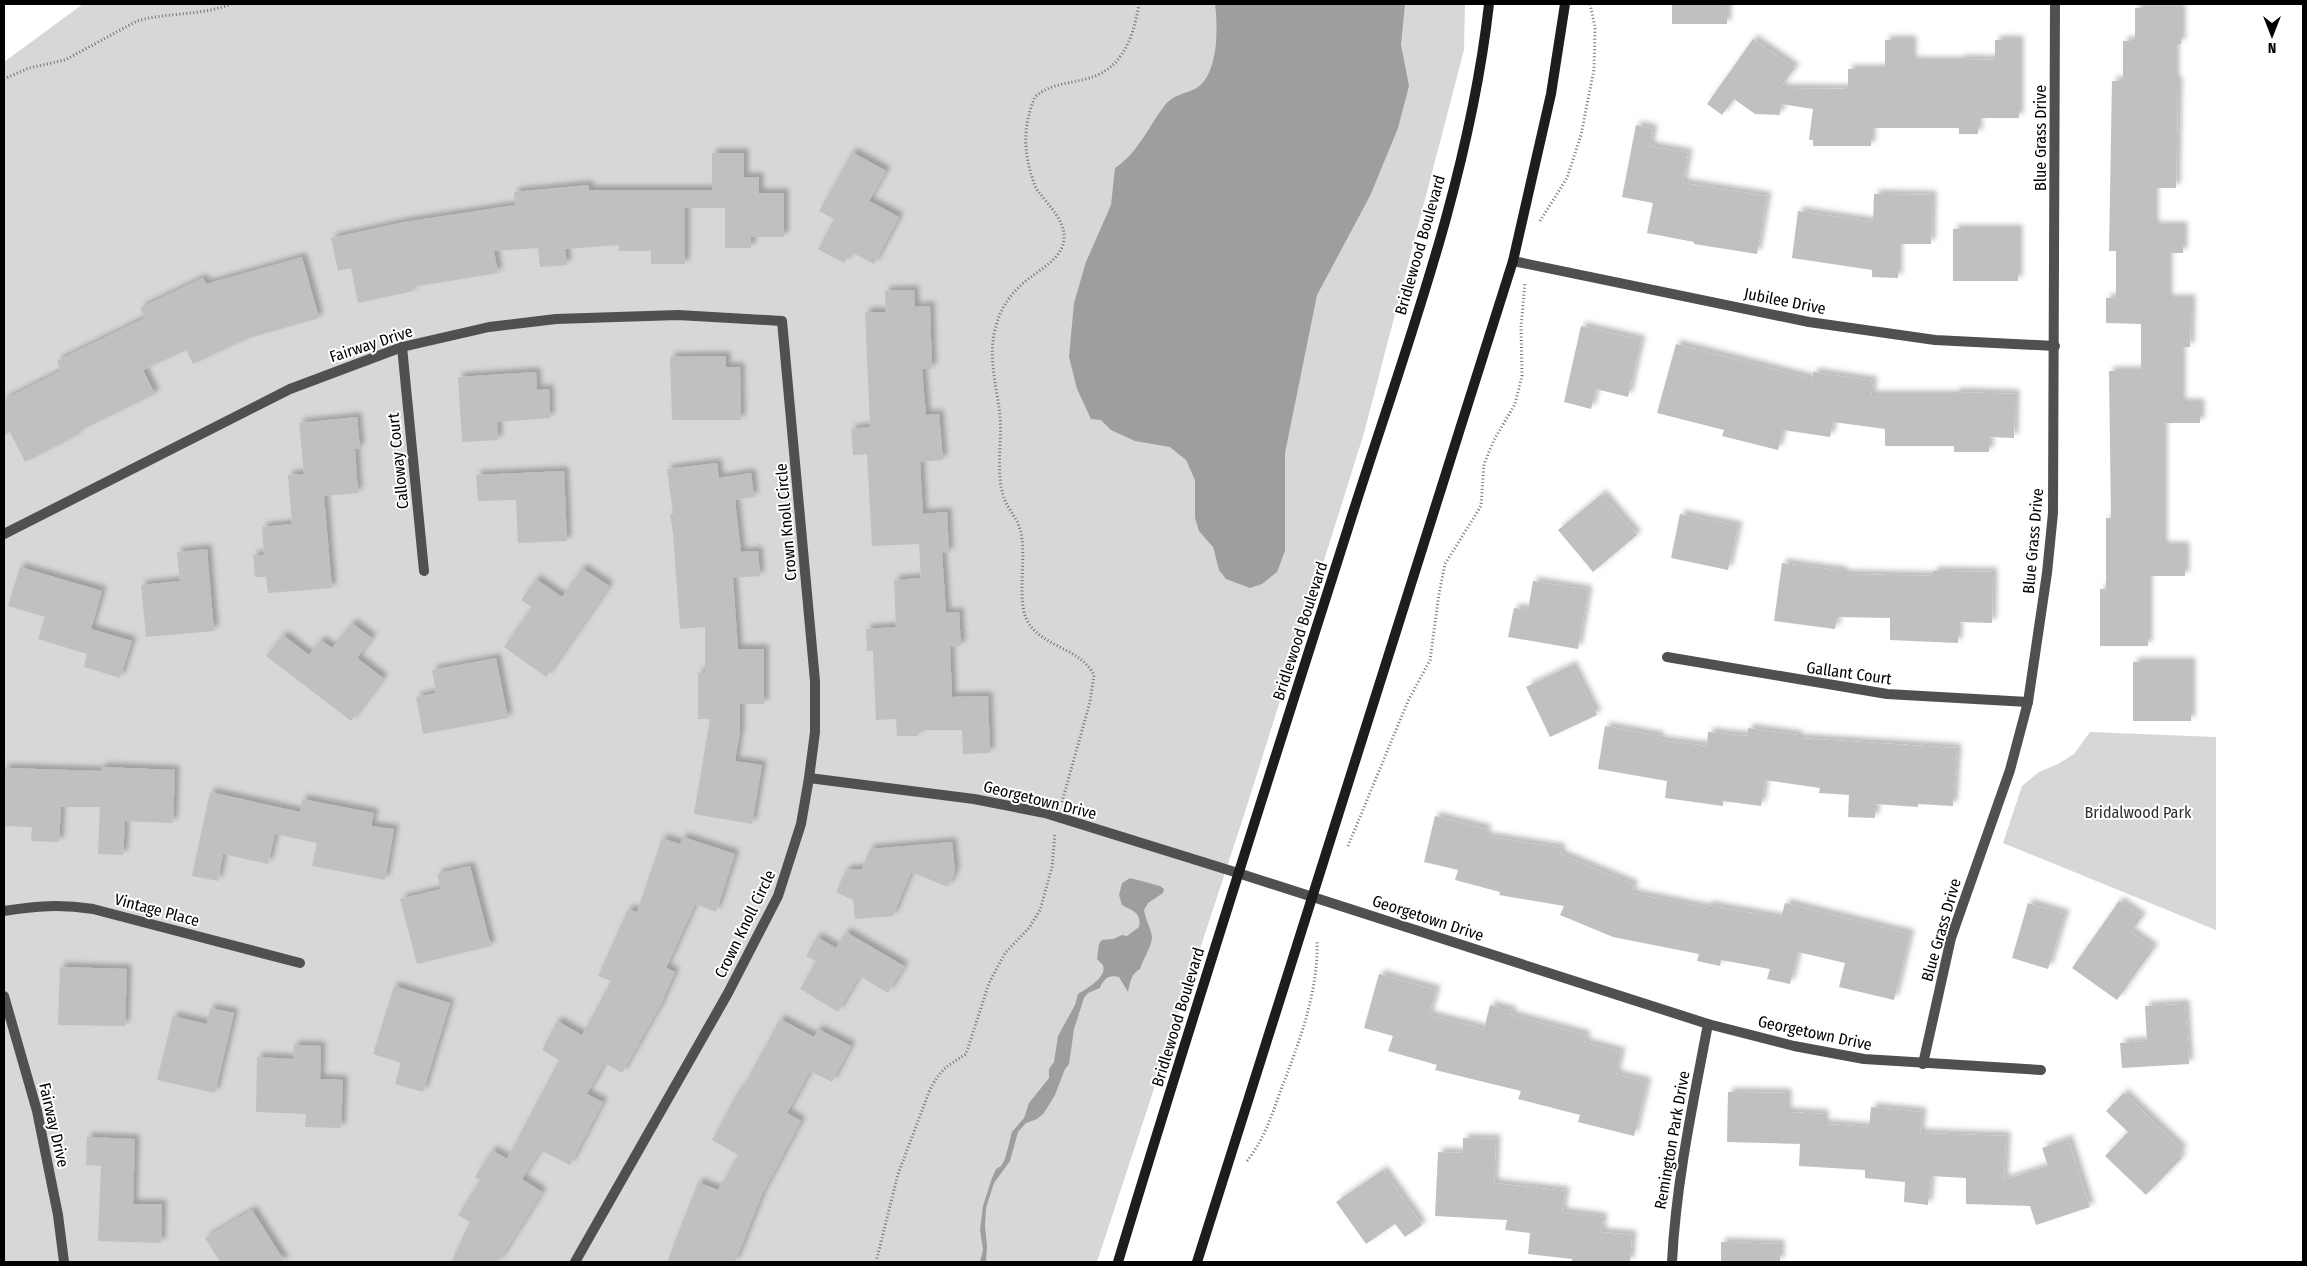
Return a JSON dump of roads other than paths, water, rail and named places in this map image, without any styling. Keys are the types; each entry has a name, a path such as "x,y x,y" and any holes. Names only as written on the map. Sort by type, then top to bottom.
{"main road":[{"name":"Bridlewood Boulevard","path":"1118,1262 1238,873 1440,242 1476,91 1489,4"},
{"path":"1197,1262 1513,261 1552,94 1565,4"}],"street":[{"name":"Blue Grass Drive","path":"1923,1064 1951,938 2010,770 2028,702 2047,573 2053,513 2055,4"},
{"name":"Jubilee Drive","path":"1513,261 1809,322 1935,340 2054,346"},
{"name":"Fairway Drive","path":"4,534 290,389 402,347 489,328 556,319 678,315 782,321"},
{"name":"Crown Knoll Circle","path":"575,1262 728,993 778,896 799,833 809,778 814,732 814,681 782,321"},
{"name":"Calloway Court","path":"402,347 424,571"},
{"name":"Gallant Court","path":"1668,657 1887,694 2028,702"},
{"name":"Georgetown Drive","path":"809,778 974,799 1058,817 1312,896 1708,1024 1794,1046 1864,1060 2040,1070"},
{"name":"Vintage Place","path":"4,911 40,905 65,904 93,908 300,962"},
{"name":"Fairway Drive","path":"4,996 37,1111 58,1215 64,1262"},
{"name":"Remington Park Drive","path":"1672,1262 1680,1172 1708,1024"}],"park label":[{"name":"Bridalwood Park","path":"2138,812"}]}
